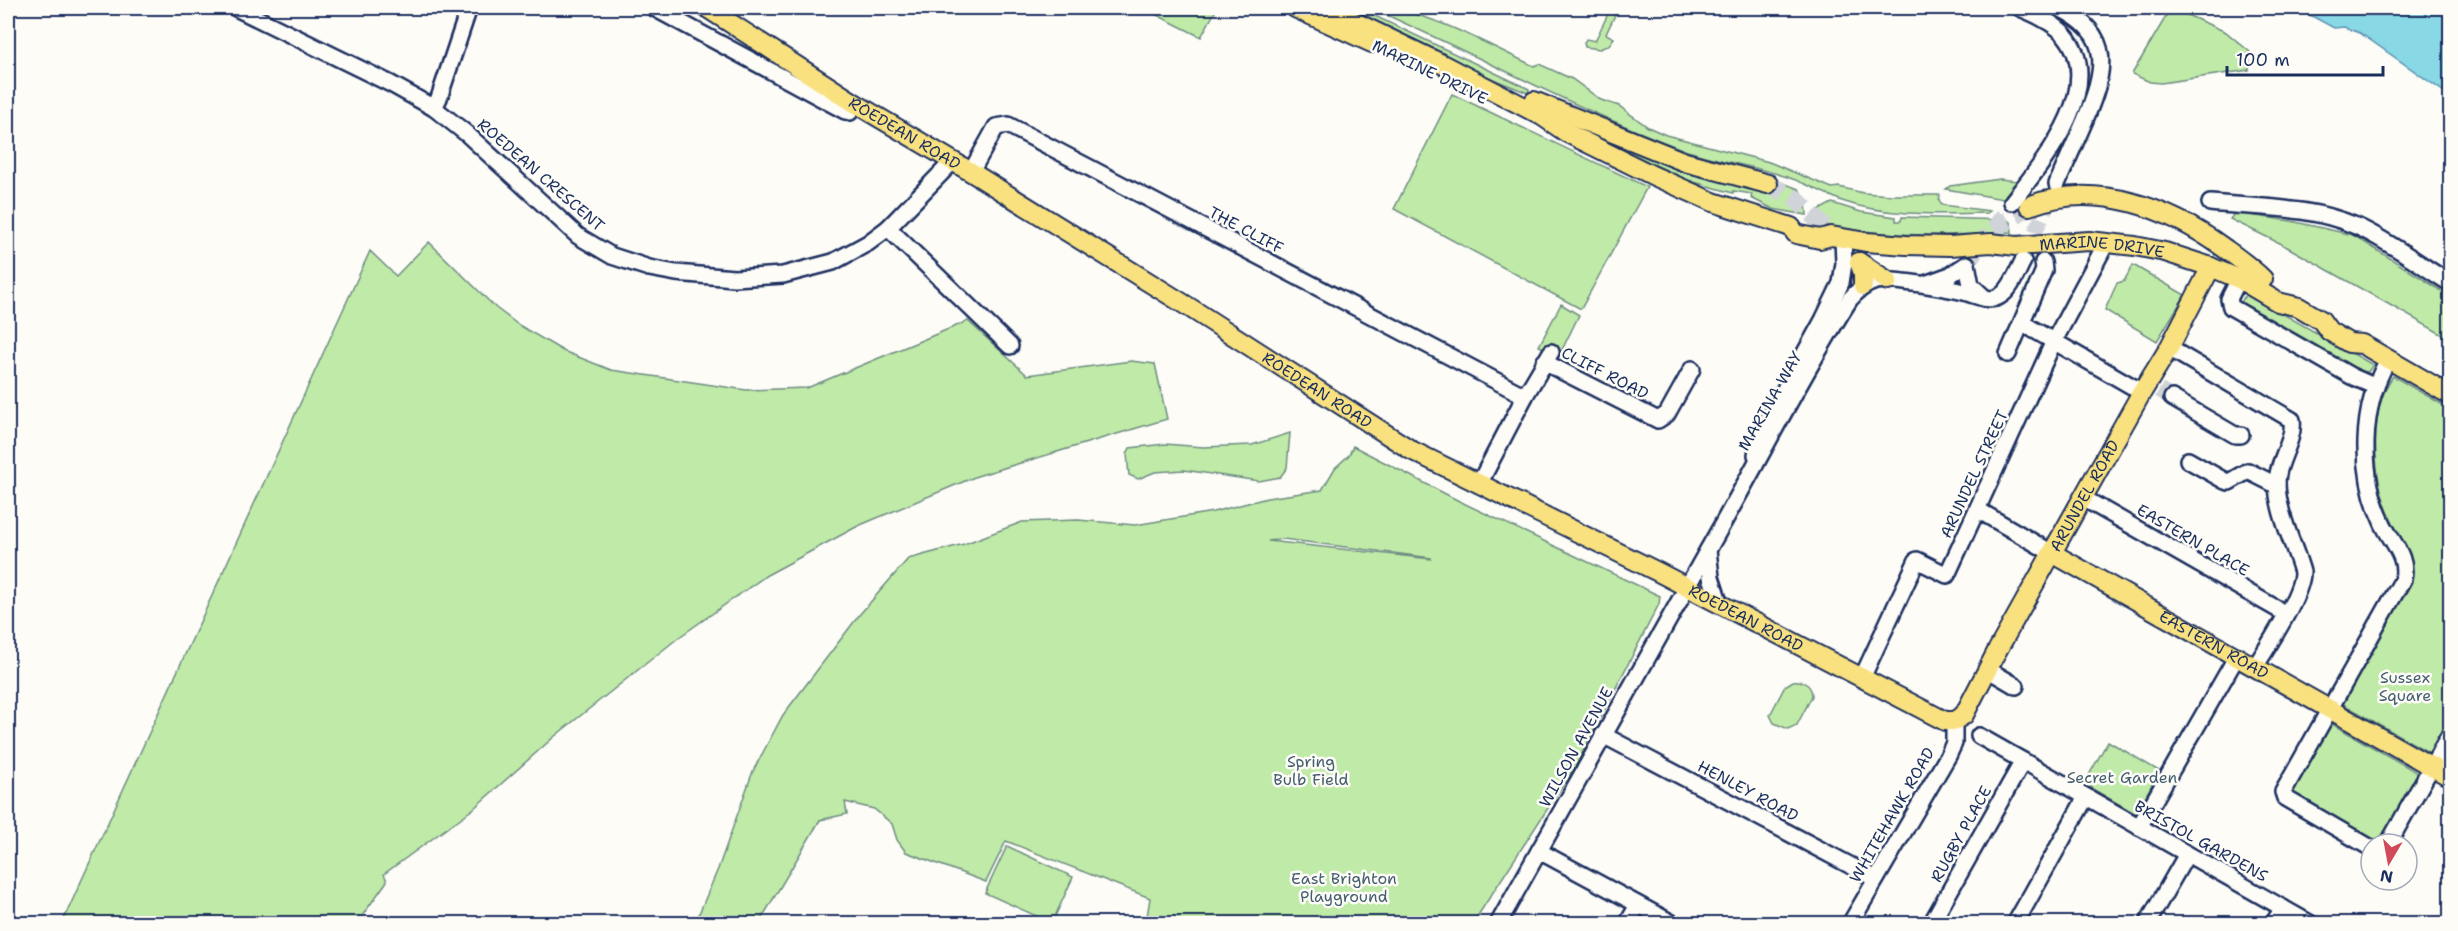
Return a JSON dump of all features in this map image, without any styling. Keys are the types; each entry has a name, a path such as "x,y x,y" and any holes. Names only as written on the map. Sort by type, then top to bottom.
{"main road":[{"name":"ROEDEAN ROAD","path":"707,8 806,81 856,104 953,161 1192,309 1411,450 1720,605 1942,720 1954,722"},
{"name":"MARINE DRIVE","path":"1295,8 1535,124 1567,133"},
{"name":"MARINE DRIVE","path":"1326,8 1438,62 1542,116 1567,133 1654,176 1713,202 1791,227 1797,222 1821,227 1837,237 1906,245 1950,246 1991,243 2016,246 2053,242 2105,242 2165,252 2211,267 2239,279 2278,302 2299,307"},
{"path":"1438,62 1684,162 1768,184"},
{"path":"2021,204 2053,198 2083,196 2118,200 2150,208 2193,226 2253,269 2263,279"},
{"name":"MARINE DRIVE","path":"1991,243 2015,236 2054,232 2090,231 2133,235 2194,250 2263,279 2284,292 2299,307"},
{"path":"1863,286 1863,273 1859,262 1888,280"},
{"name":"ARUNDEL ROAD","path":"1954,722 1964,715 1987,669 2083,498 2155,391 2169,348 2211,267"},
{"path":"2299,307 2321,320 2329,331 2342,339 2349,343 2362,344 2451,395"},
{"name":"EASTERN ROAD","path":"2052,553 2451,777"}],"street":[{"name":"ROEDEAN CRESCENT","path":"236,8 434,108 467,134 578,236 598,249 636,265 703,276 734,278 783,275 833,262 868,243 888,228 953,161"},
{"path":"434,108 440,98 469,8"},
{"path":"654,8 806,81"},
{"path":"2020,8 2043,19 2065,35 2075,51 2080,71 2077,92 2063,127 2049,153 2026,183 2021,204"},
{"path":"2057,184 2095,96 2101,76 2102,57 2098,42 2089,29 2081,21 2059,8"},
{"name":"THE CLIFF","path":"971,172 996,127 1008,125 1524,396"},
{"path":"2210,203 2308,212 2357,226 2451,284"},
{"path":"888,228 1006,335"},
{"path":"1756,461 1759,436 1841,283 1844,262 1837,237"},
{"name":"ARUNDEL STREET","path":"1862,678 1917,560 1947,575 2054,341 2105,242"},
{"path":"1863,286 1888,280 1964,292 1985,298 1998,298 2007,291 2023,261"},
{"path":"2008,354 2044,270 2043,262"},
{"path":"1920,286 1950,275 1967,264 1971,285 1985,298"},
{"path":"2239,279 2229,299 2231,307 2351,376 2376,387"},
{"name":"MARINA WAY","path":"1685,588 1850,299 1863,286"},
{"path":"2022,323 2235,435 2241,435"},
{"path":"2169,348 2290,417 2293,423 2279,468 2277,483 2282,512 2302,572 2300,585 2255,667"},
{"name":"CLIFF ROAD","path":"1524,396 1548,357 1658,420 1667,414 1692,369"},
{"path":"2359,841 2285,798 2283,792 2400,585 2404,572 2402,559 2379,515 2370,488 2368,470 2367,427 2376,387 2388,360"},
{"path":"1479,484 1524,396"},
{"path":"2188,460 2228,487 2248,471 2271,483 2277,483"},
{"name":"EASTERN PLACE","path":"2083,498 2286,614"},
{"name":"EASTERN ROAD","path":"1978,510 2052,553"},
{"path":"1708,550 1713,586 1720,605"},
{"name":"WILSON AVENUE","path":"1498,924 1685,588"},
{"path":"2139,827 2237,656"},
{"path":"1987,669 2016,686"},
{"name":"WHITEHAWK ROAD","path":"1850,924 1948,756 1954,743 1954,722"},
{"path":"2395,832 2451,734"},
{"name":"HENLEY ROAD","path":"1603,735 1876,879"},
{"name":"BRISTOL GARDENS","path":"1979,736 2312,924"},
{"name":"RUGBY PLACE","path":"1931,924 2023,761"},
{"path":"2015,924 2086,797"},
{"path":"1539,851 1674,924"},
{"path":"2147,924 2187,854"},
{"path":"1627,924 1638,904"},
{"path":"2273,924 2283,908"}],"green space":[{"path":"1143,8 1217,8 1201,37"},
{"path":"1340,8 1358,8 1529,89 1528,93 1478,73"},
{"path":"1371,8 1391,9 1433,20 1534,66 1539,64 1572,79 1601,100 1619,106 1648,127 1666,135 1769,162 1832,188 1839,187 1863,193 1892,195 1940,195 1939,201 1942,205 1990,211 1987,213 1933,214 1877,210 1842,201 1784,176 1694,153 1603,117"},
{"path":"2171,8 2226,32 2250,52 2249,70 2161,83 2150,82 2132,74"},
{"path":"1609,12 1615,15 1606,34 1614,38 1609,45 1600,49 1585,47 1586,39 1595,41"},
{"path":"1452,94 1647,187 1581,309 1394,209"},
{"path":"1550,115 1766,193 1770,178 1799,189 1806,201 1807,215 1773,209 1751,198 1752,194 1733,191 1733,193 1687,180"},
{"path":"2000,179 2018,181 2003,199 1946,189 1950,186"},
{"path":"1832,203 1861,212 1896,217 1896,221 1901,221 1902,217 2006,220 2011,222 2012,232 1915,235 1819,224 1817,219 1819,210"},
{"path":"2235,213 2291,221 2353,235 2450,296 2450,339 2289,248 2230,219"},
{"path":"429,242 496,308 517,324 563,351 611,370 746,390 807,388 968,321 1027,375 1131,361 1155,364 1167,419 977,476 858,526 767,575 678,638 555,736 473,809 384,874 387,881 357,923 62,923 370,251 396,276"},
{"path":"2133,265 2185,295 2157,341 2105,310 2117,283 2124,281"},
{"path":"2246,293 2373,365 2368,372 2357,371 2244,307 2242,301"},
{"path":"1561,304 1579,315 1559,356 1539,346"},
{"name":"Sussex Square","path":"2393,376 2450,409 2450,717 2430,753 2343,704 2409,587 2412,577 2407,549 2384,499 2377,463 2377,425 2380,407 2385,390"},
{"path":"1290,433 1287,468 1280,477 1259,481 1184,470 1155,472 1138,479 1129,475 1127,454 1130,448 1165,444 1203,447 1252,445"},
{"path":"1353,446 1461,502 1660,596 1659,604 1576,765 1473,923 1146,923 1150,898 1006,841 986,882 906,852 897,840 892,824 874,809 845,802 847,814 820,820 759,923 695,923 718,869 753,771 783,715 860,614 908,559 964,544 1022,522 1078,520 1135,525 1213,512 1267,498 1322,490 1335,468 1349,455","holes":["1283,539 1431,559 1268,541"]},
{"path":"1793,681 1806,684 1812,696 1797,725 1788,729 1774,723 1770,715 1785,686"},
{"name":"Sussex Square","path":"2332,724 2418,773 2385,832 2359,832 2292,794"},
{"name":"Secret Garden","path":"2108,741 2159,771 2136,814 2084,784"},
{"path":"1007,846 1073,877 1052,923 985,893"}],"water":[{"path":"2297,8 2450,8 2450,96 2360,33 2344,27 2334,28"}],"tunnel":[{"path":"1768,184 1796,199 1859,262"},
{"path":"2026,253 2053,192"},
{"path":"1967,264 2012,202"},
{"path":"1993,230 2029,206"},
{"path":"2159,390 2172,398"}],"park label":[{"name":"Spring Bulb Field","path":"1311,770"},
{"name":"East Brighton Playground","path":"1344,887"}]}
